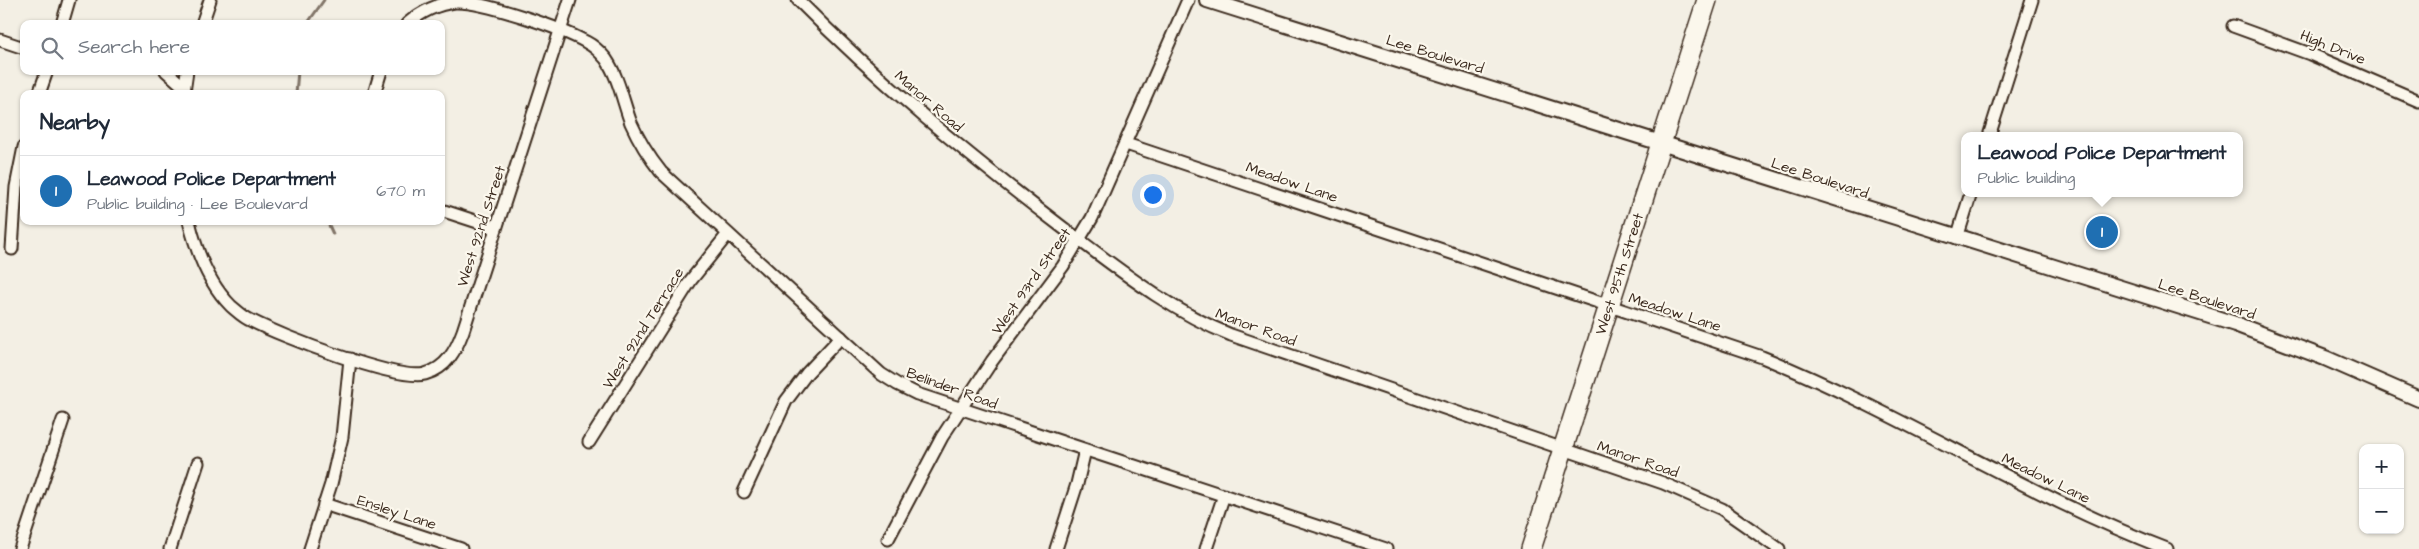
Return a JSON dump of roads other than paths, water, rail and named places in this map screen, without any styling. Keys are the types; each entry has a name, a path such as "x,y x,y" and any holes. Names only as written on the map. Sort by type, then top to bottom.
{"main road":[{"name":"West 95th Street","path":"1531,549 1707,0"}],"street":[{"path":"63,20 70,0"},
{"path":"203,20 210,0"},
{"name":"West 92nd Street","path":"190,225 209,276 230,306 251,321 297,341 350,359 411,375 423,374 444,364 458,344 570,0"},
{"name":"Manor Road","path":"798,0 866,66 930,123 1148,291 1203,324 1696,496 1722,509 1779,549"},
{"name":"West 93rd Street","path":"888,539 933,454 960,409 988,367 1063,266 1092,218 1188,0"},
{"name":"Lee Boulevard","path":"1208,0 1957,238 2235,324 2325,358 2419,399"},
{"path":"1990,132 2032,0"},
{"name":"Belinder Road","path":"413,20 434,7 446,3 469,3 483,5 587,42 605,58 612,68 631,122 648,156 678,188 728,234 841,337 897,384 916,394 1224,495 1357,544 1386,549"},
{"name":"High Drive","path":"2233,26 2310,54 2419,101"},
{"path":"0,40 20,47"},
{"path":"40,90 46,75"},
{"path":"170,75 184,90"},
{"path":"184,90 186,75"},
{"path":"375,90 380,75"},
{"name":"Meadow Lane","path":"1126,144 1701,335 1789,368 1840,390 2076,510 2167,549"},
{"path":"12,250 16,187 20,167"},
{"path":"1957,238 1970,197"},
{"path":"445,211 496,228"},
{"name":"West 92nd Terrace","path":"589,442 690,280 728,234"},
{"path":"744,492 786,401 802,378 841,337"},
{"path":"310,549 342,437 350,359"},
{"path":"20,549 63,420"},
{"path":"1056,549 1077,484 1085,450"},
{"path":"170,549 198,463"},
{"path":"1206,549 1224,495"},
{"name":"Ensley Lane","path":"324,504 461,549"}],"waterway":[{"path":"310,20 324,0"},
{"path":"296,90 298,75"},
{"path":"329,225 333,234"}],"place":[{"name":"Leawood Police Department","path":"2102,232"}]}
